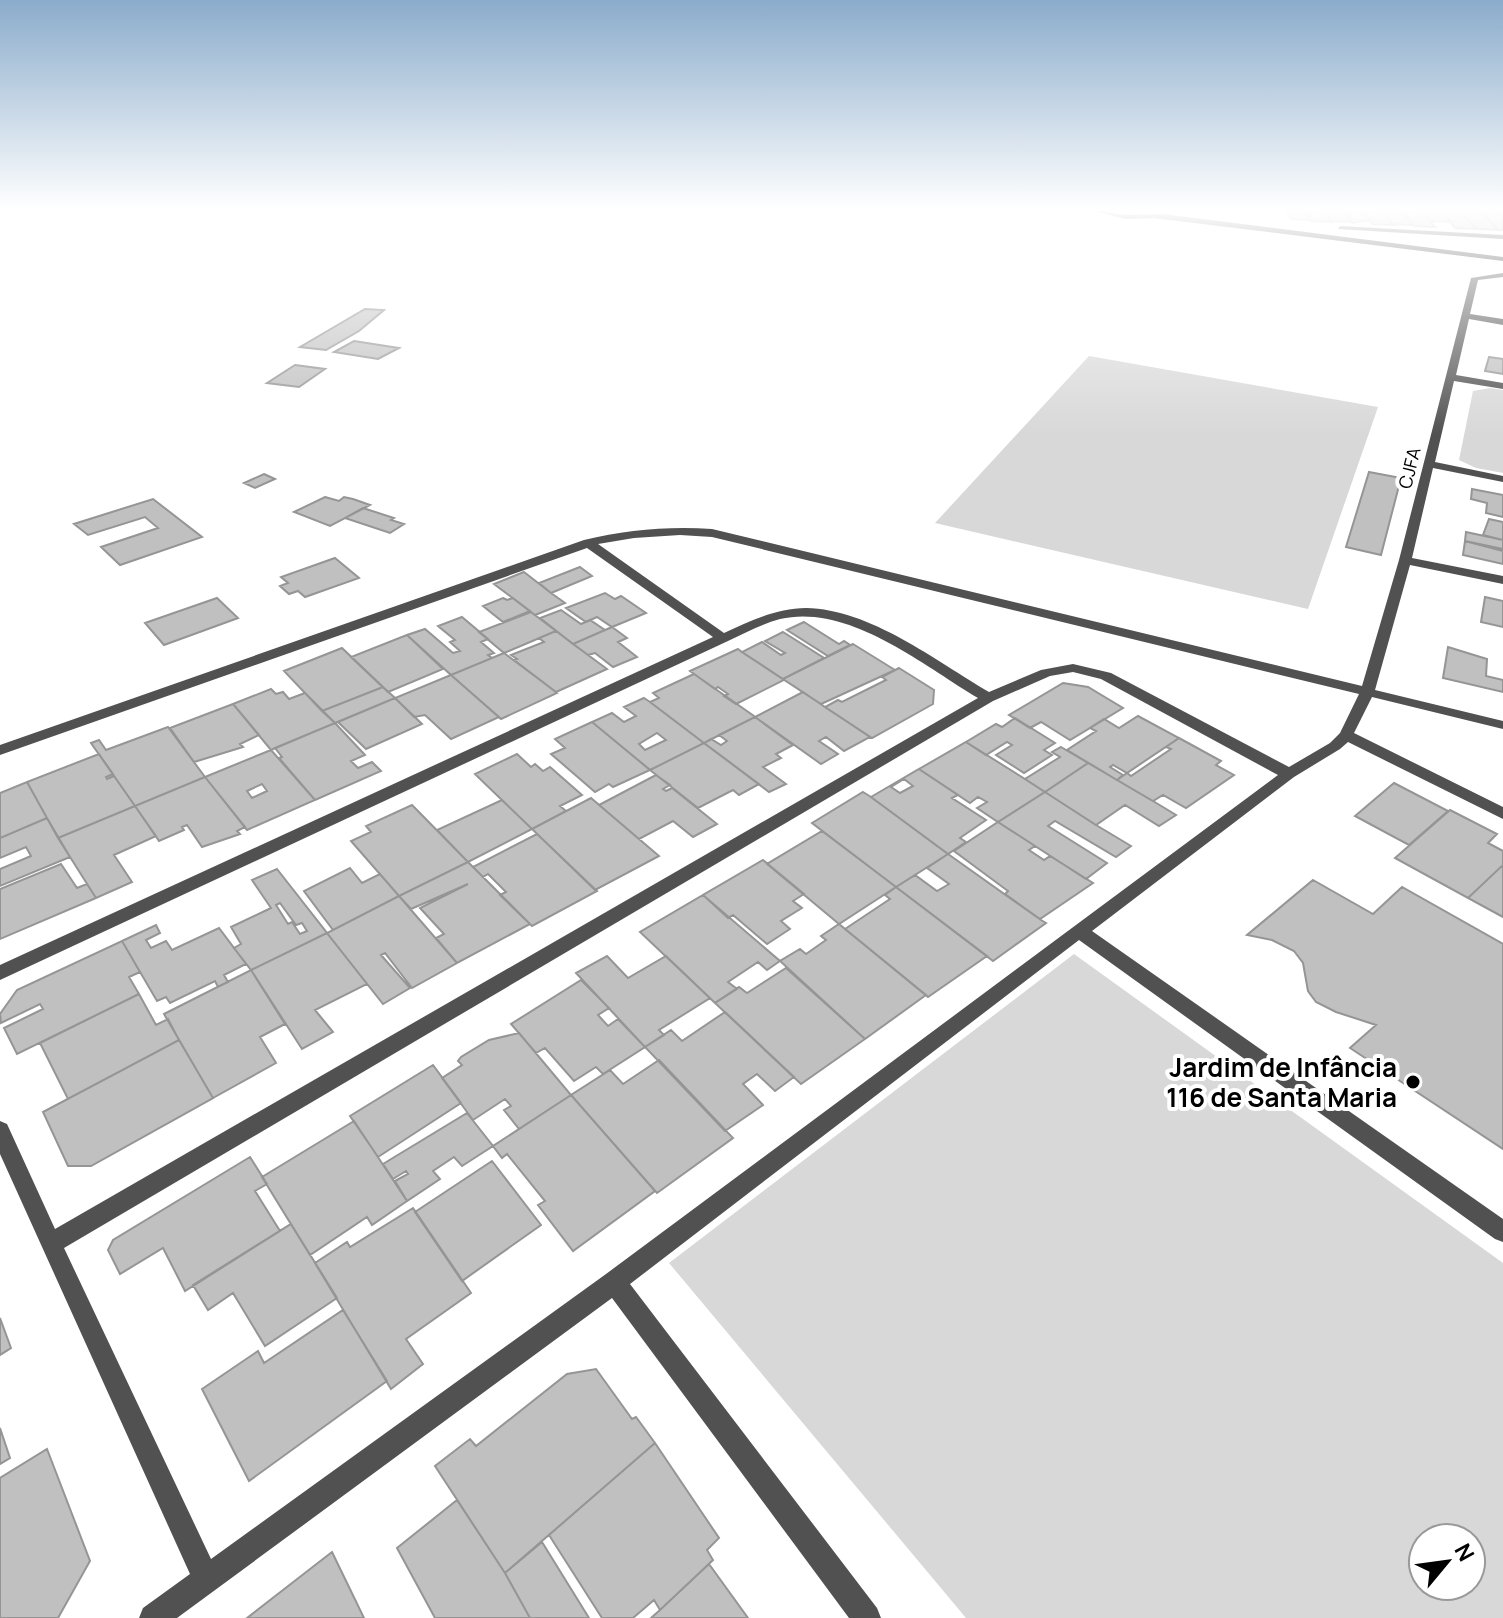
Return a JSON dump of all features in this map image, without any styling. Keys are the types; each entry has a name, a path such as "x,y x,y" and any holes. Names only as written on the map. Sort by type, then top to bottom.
{"street":[{"name":"CJFA","path":"1346,735 1367,692 1405,560 1474,285"},
{"path":"1467,316 1503,322"},
{"path":"1450,377 1503,386"},
{"path":"1429,464 1503,479"},
{"path":"0,750 588,543 630,533 677,530 712,533 1503,725"},
{"path":"588,543 723,638"},
{"path":"1405,560 1503,580"},
{"path":"0,973 723,638 781,615 831,613 860,623 988,698"},
{"path":"50,1244 988,698 1046,673 1073,668 1106,676 1289,774"},
{"path":"153,1618 614,1282 1289,774 1335,746 1346,735 1503,814"},
{"path":"1079,931 1503,1232"},
{"path":"0,1130 206,1578"},
{"path":"614,1282 867,1618"}],"shaded area":[{"path":"1089,356 1378,407 1308,609 935,523"},
{"path":"1490,388 1503,390 1503,473 1476,468 1459,460 1473,391"},
{"path":"1074,954 1503,1263 1503,1618 966,1618 669,1263"}],"building":[{"path":"365,309 384,310 359,331 326,350 300,347"},
{"path":"354,341 399,348 378,359 334,352"},
{"path":"1489,357 1503,359 1503,374 1485,371"},
{"path":"295,365 325,369 299,387 267,383"},
{"path":"1369,472 1401,478 1381,555 1346,547"},
{"path":"264,474 275,479 255,488 244,483"},
{"path":"1472,489 1503,495 1503,517 1486,513 1487,503 1471,499"},
{"path":"325,497 339,501 344,497 370,505 330,526 294,512"},
{"path":"153,499 202,537 120,565 101,547 158,528 145,517 88,535 74,524"},
{"path":"363,508 404,524 390,533 345,518"},
{"path":"1489,519 1503,522 1503,540 1483,535"},
{"path":"1466,532 1503,540 1503,549 1465,541"},
{"path":"1465,541 1503,551 1503,564 1463,555"},
{"path":"335,558 359,578 305,597 298,591 289,594 280,586 288,583 281,577"},
{"path":"580,567 592,576 551,593 539,583"},
{"path":"524,572 565,603 535,615 494,584"},
{"path":"605,593 615,599 621,596 646,613 612,627 597,617 586,622 566,608"},
{"path":"1485,597 1503,601 1503,627 1481,622"},
{"path":"217,598 238,618 164,645 145,623"},
{"path":"503,598 513,598 530,611 503,622 483,606"},
{"path":"561,610 581,624 590,620 605,630 573,644 540,618"},
{"path":"531,612 556,631 504,653 479,632"},
{"path":"462,617 488,639 481,642 494,653 488,655 492,658 451,675 407,635 425,629 453,653 460,651 450,642 455,640 438,626"},
{"path":"804,622 839,644 844,641 850,645 828,656 787,630"},
{"path":"612,627 627,638 618,642 637,657 613,667 595,653 588,655 573,644"},
{"path":"556,631 607,669 556,692 514,660 517,659 511,655 544,642 539,638"},
{"path":"783,632 824,658 783,679 742,652 762,642 781,655 785,653 765,641"},
{"path":"407,635 443,669 388,692 351,657"},
{"path":"853,644 895,670 821,704 783,679"},
{"path":"1448,647 1487,659 1486,676 1503,680 1503,692 1443,678"},
{"path":"342,648 383,687 322,711 284,671"},
{"path":"738,649 784,680 736,704 724,696 728,694 718,687 715,689 690,671"},
{"path":"504,653 557,693 501,719 451,675"},
{"path":"899,668 934,690 933,704 872,738 825,707 886,680 882,677"},
{"path":"694,674 755,717 704,743 650,702 659,698 653,693"},
{"path":"451,675 499,717 451,739 425,715 414,717 395,698"},
{"path":"1063,683 1088,687 1123,708 1070,740 1041,722 1030,728 1009,715"},
{"path":"383,687 395,698 335,723 322,711"},
{"path":"271,689 276,694 283,692 289,699 305,693 335,723 271,750 233,704"},
{"path":"803,692 870,737 844,751 826,737 819,741 838,754 821,764 755,717"},
{"path":"395,698 422,724 366,749 338,722"},
{"path":"644,698 704,743 650,770 592,722 612,713 624,722 636,716 624,707","holes":["657,733 666,740 645,750 639,744"]},
{"path":"233,704 259,735 240,744 243,747 194,762 170,728"},
{"path":"1138,716 1179,738 1127,773 1113,765 1110,767 1123,775 1117,780 1067,750 1096,731 1090,728 1104,719 1119,728"},
{"path":"755,717 793,745 776,754 781,758 763,767 786,784 769,792 704,743 711,739 721,745 727,741 719,735"},
{"path":"1015,718 1055,743 1044,750 1052,755 1024,773 996,755 1012,745 1007,742 986,755 966,742 996,724 1002,727"},
{"path":"592,722 650,770 595,792 551,754 565,748 555,739"},
{"path":"335,723 365,755 351,761 358,768 372,762 381,771 315,800 279,758 282,757 275,748"},
{"path":"168,727 205,777 135,806 91,743 99,740 106,750"},
{"path":"1179,738 1221,761 1216,765 1234,775 1186,808 1163,795 1153,801 1117,780 1127,773 1131,776 1171,749 1166,747"},
{"path":"966,742 1045,792 998,822 977,808 987,802 978,797 970,803 919,769"},
{"path":"704,743 759,784 739,795 733,790 698,808 650,770"},
{"path":"1061,747 1088,763 1045,792 1025,779 1060,757 1052,752"},
{"path":"271,750 315,800 247,830 205,777","holes":["262,784 267,791 252,798 247,791"]},
{"path":"99,754 113,774 107,779 114,776 135,806 58,838 27,782"},
{"path":"517,754 531,767 535,764 543,771 550,767 582,795 560,806 566,811 532,829 475,774"},
{"path":"1088,763 1176,815 1159,826 1125,805 1096,825 1045,792"},
{"path":"919,769 958,795 952,798 986,820 960,838 966,842 948,854 871,797","holes":["904,779 913,786 900,793 891,787"]},
{"path":"656,775 670,785 663,789 672,788 717,824 693,837 673,821 639,839 599,805"},
{"path":"205,777 245,827 237,831 240,834 202,847 187,825 182,827 184,830 159,841 135,806"},
{"path":"27,782 47,818 0,838 0,793"},
{"path":"1394,783 1448,811 1409,845 1355,816"},
{"path":"863,792 948,854 896,887 812,823"},
{"path":"1045,792 1131,846 1116,857 1055,821 1048,826 1107,863 1086,879 998,822"},
{"path":"591,798 659,856 595,890 532,829"},
{"path":"502,800 532,829 468,862 437,830"},
{"path":"412,805 468,862 399,896 351,841 371,832 366,826"},
{"path":"135,806 156,836 114,855 132,882 96,898 58,838"},
{"path":"1450,810 1497,834 1488,843 1503,851 1503,865 1468,898 1395,858"},
{"path":"47,818 70,857 0,886 0,869 31,856 26,847 0,858 0,838"},
{"path":"998,822 1035,846 1029,850 1044,860 1050,856 1093,883 1040,919 954,851"},
{"path":"822,831 896,887 839,924 767,864"},
{"path":"537,834 597,891 532,926 500,895 506,892 488,874 483,877 473,867"},
{"path":"948,854 1046,923 993,961 896,887 915,875 937,891 949,884 927,868"},
{"path":"763,860 804,894 793,901 802,908 781,921 790,929 767,944 733,915 728,918 703,895"},
{"path":"468,862 530,924 457,963 436,938 444,934 420,908 468,884 411,909 399,896"},
{"path":"61,864 77,888 87,884 96,898 0,939 0,889"},
{"path":"1503,865 1503,917 1468,898"},
{"path":"350,868 362,883 380,874 399,896 333,930 304,891"},
{"path":"277,869 327,933 251,970 234,948 241,944 231,927 271,908 252,880","holes":["280,903 296,925 302,923 307,931 300,934 292,922 288,924 276,905"]},
{"path":"1313,880 1373,914 1402,887 1503,944 1503,1149 1350,1048 1376,1025 1316,1002 1308,991 1303,963 1294,951 1272,940 1247,935"},
{"path":"896,887 987,956 928,997 845,929 890,899 885,895"},
{"path":"703,895 780,961 767,970 758,962 728,982 737,989 715,1003 640,932"},
{"path":"399,896 457,963 412,988 385,953 381,955 410,988 383,1004 327,933"},
{"path":"839,924 926,995 865,1039 780,961 800,949 806,954 826,940 821,936"},
{"path":"156,925 160,933 146,940 151,948 166,941 172,950 219,928 246,964 224,975 228,982 218,987 215,981 170,1003 166,997 157,1001 122,941"},
{"path":"327,933 367,984 315,1010 333,1032 302,1049 251,970"},
{"path":"122,941 140,972 129,977 139,994 17,1054 4,1028 43,1009 40,1004 1,1023 0,1014 17,990"},
{"path":"607,956 628,978 666,956 710,998 659,1030 664,1035 645,1047 576,973"},
{"path":"786,968 865,1039 801,1084 715,1003 739,987 747,993"},
{"path":"251,970 285,1024 260,1037 276,1063 213,1098 164,1014"},
{"path":"581,980 609,1008 598,1015 608,1026 618,1019 645,1047 603,1074 596,1067 574,1081 545,1048 536,1053 511,1024"},
{"path":"139,994 156,1025 168,1019 179,1040 68,1099 40,1043"},
{"path":"725,1012 794,1077 775,1091 757,1074 743,1084 763,1105 725,1131 645,1047 671,1030 682,1041"},
{"path":"519,1033 571,1095 519,1129 504,1110 511,1106 505,1099 473,1120 442,1078 462,1065 458,1061 461,1057 489,1040"},
{"path":"179,1040 213,1098 91,1166 68,1166 43,1112"},
{"path":"659,1060 733,1138 657,1193 571,1095 610,1070 623,1084"},
{"path":"433,1065 461,1103 378,1157 350,1116"},
{"path":"571,1095 655,1191 573,1251 538,1205 545,1201 507,1154 502,1158 493,1146"},
{"path":"467,1113 493,1146 462,1166 454,1157 433,1171 440,1179 407,1201 395,1181 408,1174 406,1171 393,1179 383,1164"},
{"path":"354,1121 407,1201 372,1225 367,1217 310,1255 262,1177"},
{"path":"250,1157 267,1184 255,1191 280,1231 185,1291 163,1248 120,1274 108,1250 113,1240"},
{"path":"492,1161 541,1225 462,1281 415,1212"},
{"path":"413,1208 471,1293 406,1339 423,1364 391,1389 315,1263 347,1242 350,1247"},
{"path":"291,1224 337,1298 265,1346 233,1293 208,1310 193,1285"},
{"path":"343,1310 387,1381 249,1481 202,1389 258,1351 264,1363"},
{"path":"0,1318 11,1348 0,1355"},
{"path":"596,1369 632,1419 636,1417 655,1443 505,1573 435,1466 470,1439 476,1446 567,1374"},
{"path":"0,1428 10,1458 0,1464"},
{"path":"655,1443 719,1538 707,1550 713,1560 660,1610 654,1600 633,1618 602,1618 549,1535"},
{"path":"47,1449 90,1561 58,1618 0,1618 0,1478"},
{"path":"457,1500 505,1573 530,1618 435,1618 397,1548"},
{"path":"542,1542 589,1618 530,1618 505,1573"},
{"path":"332,1552 364,1618 247,1618"},
{"path":"709,1564 748,1618 651,1618 660,1610"}],"place":[{"name":"Jardim de Infância 116 de Santa Maria","path":"1413,1082"}]}
